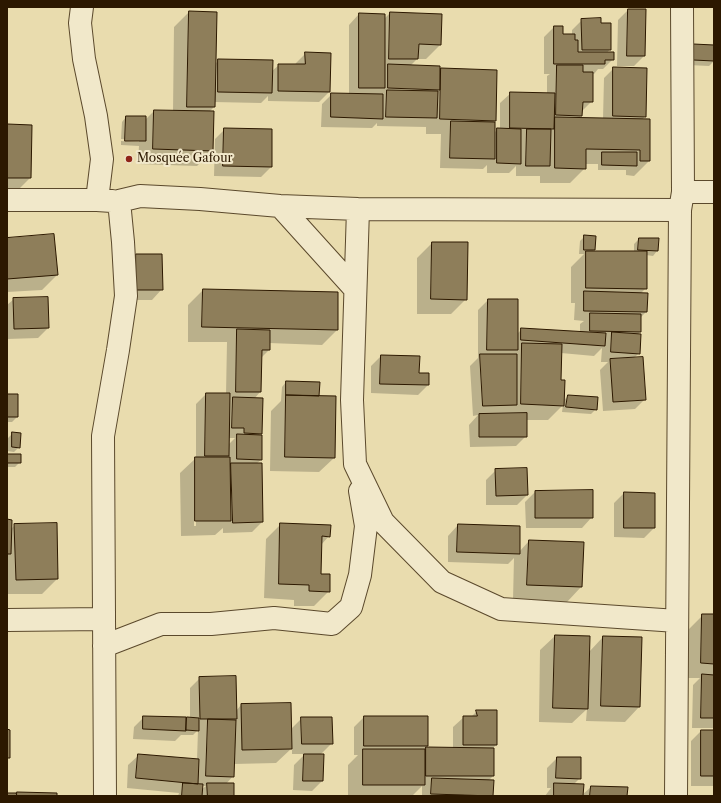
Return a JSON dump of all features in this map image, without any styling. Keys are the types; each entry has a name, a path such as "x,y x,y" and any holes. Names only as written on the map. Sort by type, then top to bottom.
{"street":[{"path":"82,7 80,23 84,59 96,116 102,159 97,200"},
{"path":"676,796 682,201 682,7"},
{"path":"7,200 119,201 140,196 200,199 280,206 358,209 682,201 714,192"},
{"path":"105,796 103,436 126,296 124,242 119,201"},
{"path":"280,206 355,289"},
{"path":"104,646 161,624 211,624 274,618 332,624 351,607 360,575 366,526 355,464 352,400 358,209"},
{"path":"355,464 383,522 442,582 501,609 677,621"},
{"path":"7,620 104,619"}],"building":[{"path":"628,9 646,9 645,56 627,56"},
{"path":"189,11 217,12 215,107 187,107"},
{"path":"390,12 442,14 441,45 419,44 418,59 389,59"},
{"path":"359,13 385,14 385,88 359,88"},
{"path":"601,18 601,23 611,23 611,50 582,50 581,19"},
{"path":"554,26 563,26 563,34 575,34 575,40 578,40 578,52 614,52 614,60 605,60 605,64 554,64"},
{"path":"693,44 714,45 714,61 693,60"},
{"path":"305,52 331,53 330,92 278,91 278,64 305,64"},
{"path":"218,59 273,60 272,93 218,92"},
{"path":"388,64 440,66 440,90 388,88"},
{"path":"557,65 583,65 583,72 593,72 593,102 583,102 582,116 556,115"},
{"path":"613,67 647,68 646,117 613,116"},
{"path":"441,68 497,70 496,121 440,119"},
{"path":"387,90 438,91 437,118 386,117"},
{"path":"510,92 555,93 554,129 510,128"},
{"path":"331,93 383,94 383,119 331,117"},
{"path":"154,110 214,111 213,151 153,149"},
{"path":"126,116 146,116 146,141 125,141"},
{"path":"555,117 650,119 650,161 640,161 640,150 586,149 586,169 555,168"},
{"path":"451,121 495,122 495,159 450,158"},
{"path":"7,124 32,125 31,178 7,178"},
{"path":"224,128 272,129 272,167 223,166"},
{"path":"497,128 521,129 521,164 497,163"},
{"path":"527,129 551,129 550,166 526,166"},
{"path":"602,152 637,152 637,166 602,165"},
{"path":"54,234 58,275 7,279 7,238"},
{"path":"584,235 596,236 595,250 584,250"},
{"path":"639,238 659,238 658,251 638,250"},
{"path":"432,242 468,242 467,300 431,299"},
{"path":"586,251 647,251 647,289 586,288"},
{"path":"136,254 162,254 163,290 136,290"},
{"path":"203,289 338,292 338,330 202,327"},
{"path":"584,291 648,293 647,312 584,311"},
{"path":"48,297 49,328 14,329 13,298"},
{"path":"488,299 518,299 518,350 487,350"},
{"path":"590,313 641,314 641,332 590,331"},
{"path":"521,328 606,333 605,346 521,340"},
{"path":"237,329 270,330 270,350 262,350 261,392 236,392"},
{"path":"612,332 641,334 640,354 611,352"},
{"path":"522,343 562,344 561,380 565,380 564,406 521,404"},
{"path":"480,354 517,354 517,405 483,406"},
{"path":"381,355 420,356 419,373 429,373 429,385 380,384"},
{"path":"643,357 646,400 613,402 610,359"},
{"path":"286,381 320,382 319,396 286,395"},
{"path":"206,393 230,393 229,456 205,456"},
{"path":"7,394 18,394 18,417 7,417"},
{"path":"286,395 336,396 335,458 285,457"},
{"path":"568,395 598,397 597,410 566,407"},
{"path":"233,397 263,398 262,434 244,433 244,428 232,428"},
{"path":"527,413 527,437 479,437 479,414"},
{"path":"12,432 21,433 20,448 12,447"},
{"path":"237,434 262,435 262,460 237,459"},
{"path":"7,454 21,454 21,463 7,463"},
{"path":"195,457 230,457 231,521 195,521"},
{"path":"231,463 262,463 263,522 233,523"},
{"path":"527,468 528,495 496,496 495,469"},
{"path":"593,490 593,518 535,518 535,491"},
{"path":"624,492 655,493 655,528 624,528"},
{"path":"7,519 12,520 11,554 7,554"},
{"path":"57,523 58,579 16,580 14,524"},
{"path":"280,523 331,525 330,537 322,536 321,574 330,574 330,592 309,591 309,585 279,584"},
{"path":"458,524 520,526 520,554 457,552"},
{"path":"529,540 584,542 582,587 527,585"},
{"path":"702,614 714,614 714,664 701,663"},
{"path":"555,635 590,636 588,709 553,708"},
{"path":"603,636 642,637 640,707 601,706"},
{"path":"702,674 714,675 714,718 701,718"},
{"path":"236,676 237,719 200,719 199,677"},
{"path":"291,703 292,749 242,750 241,704"},
{"path":"476,710 497,710 497,745 463,745 463,716 477,716"},
{"path":"143,716 186,717 186,731 143,729"},
{"path":"364,716 428,716 428,746 364,746"},
{"path":"187,717 199,718 199,731 186,730"},
{"path":"301,717 332,717 333,744 302,744"},
{"path":"208,719 236,720 234,777 206,776"},
{"path":"7,729 10,730 10,758 7,758"},
{"path":"701,730 714,730 714,776 701,776"},
{"path":"426,747 494,748 494,776 426,776"},
{"path":"363,749 425,749 425,785 363,785"},
{"path":"138,754 199,759 198,784 136,778"},
{"path":"304,754 324,754 323,781 303,781"},
{"path":"557,757 581,757 581,779 556,778"},
{"path":"432,778 494,780 493,796 431,794"},
{"path":"183,783 203,784 202,796 182,796"},
{"path":"207,783 234,783 234,796 207,796"},
{"path":"554,783 584,784 583,796 554,796"},
{"path":"591,786 628,787 627,796 590,796"},
{"path":"17,792 57,793 57,796 17,796"},
{"path":"7,793 16,793 17,796 7,796"},
{"path":"446,795 483,796 446,796"}],"place":[{"name":"Mosquée Gafour","path":"129,159"}]}
